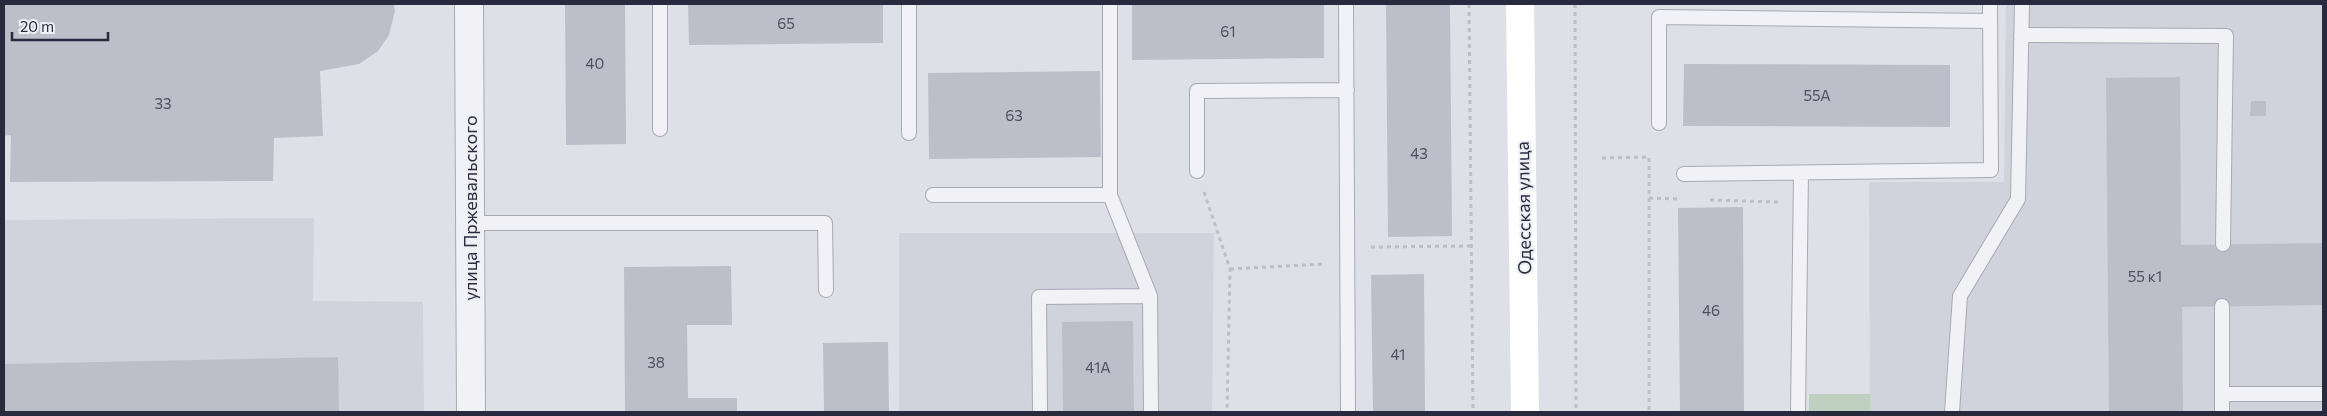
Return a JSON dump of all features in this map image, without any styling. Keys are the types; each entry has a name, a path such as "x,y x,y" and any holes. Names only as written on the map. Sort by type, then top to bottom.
{"street":[{"name":"улица Пржевальского","path":"469,4 471,412"},
{"name":"Одесская улица","path":"1520,4 1525,412"}],"lane":[{"path":"660,4 660,129"},
{"path":"909,4 909,133"},
{"path":"1110,4 1110,195 1150,296 1152,412"},
{"path":"1346,4 1348,412"},
{"path":"1684,174 1991,170 1990,4"},
{"path":"1952,412 1960,296 2018,199 2022,4"},
{"path":"1659,123 1659,17 1990,21"},
{"path":"2021,35 2226,36 2223,244"},
{"path":"1197,171 1197,91 1347,90"},
{"path":"1798,412 1801,173"},
{"path":"933,195 1110,195"},
{"path":"470,223 825,223 826,290"},
{"path":"1040,412 1039,297 1150,296"},
{"path":"2222,306 2222,412"},
{"path":"2223,394 2323,394"}],"path":[{"path":"1469,4 1474,412"},
{"path":"1575,4 1576,412"},
{"path":"1602,158 1649,157 1649,412"},
{"path":"1197,171 1230,269 1227,412"},
{"path":"1649,198 1687,199"},
{"path":"1706,200 1801,203"}],"shaded area":[{"path":"2323,4 2323,412 1870,412 1869,182 2004,182 2006,5"},
{"path":"314,218 313,301 423,302 424,412 4,412 4,220"},
{"path":"899,233 1214,233 1212,412 899,412"}],"green space":[{"path":"1809,394 1870,394 1870,412 1809,412"}],"building":[{"path":"4,4 394,4 395,11 389,35 378,51 359,64 320,71 323,136 274,138 273,181 10,182 11,135 4,136"},
{"path":"565,4 625,4 626,144 566,145"},
{"path":"688,4 883,4 883,43 689,45"},
{"path":"1132,4 1324,4 1324,58 1132,60"},
{"path":"1386,4 1450,4 1452,236 1388,237"},
{"path":"1684,64 1950,65 1950,127 1683,126"},
{"path":"1100,71 1101,157 929,159 928,73"},
{"path":"2180,77 2181,245 2323,243 2323,305 2182,307 2183,412 2109,412 2106,78"},
{"path":"2251,101 2266,101 2266,116 2250,116"},
{"path":"1743,207 1744,412 1680,412 1678,208"},
{"path":"731,266 732,325 687,325 688,398 737,398 737,412 625,412 624,267"},
{"path":"1424,274 1425,412 1373,412 1371,275"},
{"path":"1133,321 1134,412 1063,412 1062,322"},
{"path":"888,342 889,412 824,412 823,343"},
{"path":"338,357 339,412 4,412 4,364"}]}
